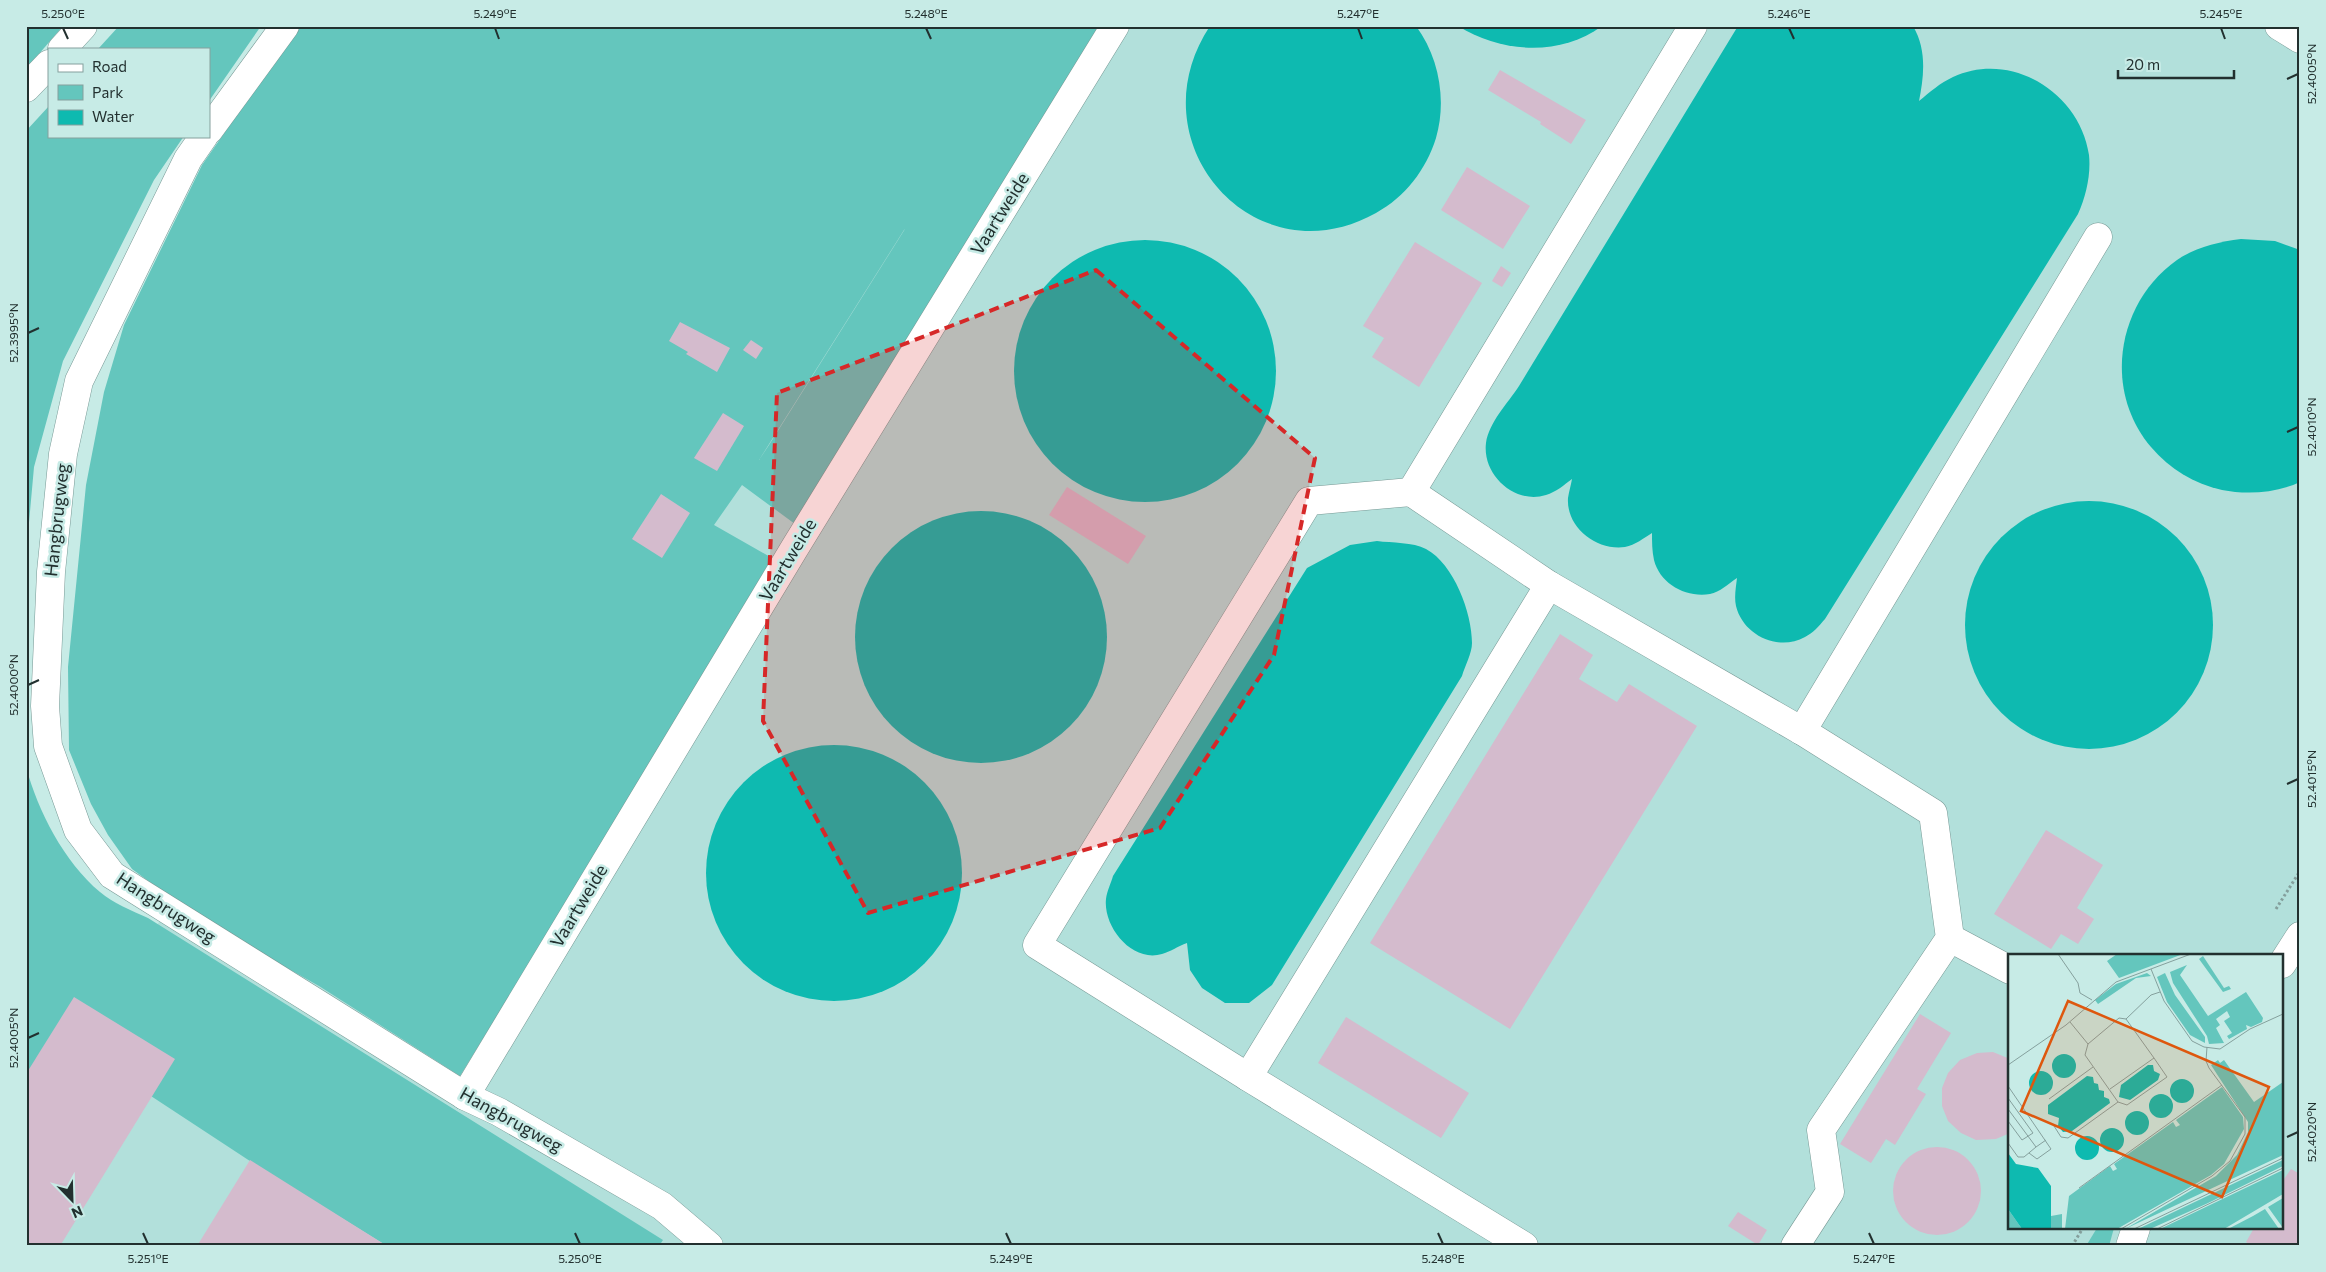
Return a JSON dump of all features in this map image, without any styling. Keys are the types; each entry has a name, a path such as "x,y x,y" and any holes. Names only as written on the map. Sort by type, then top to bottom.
{"main road":[{"path":"63,48 83,26"},
{"path":"210,129 285,26"},
{"name":"Vaartweide","path":"465,1096 794,549 1115,26"},
{"path":"1411,492 1693,26"},
{"path":"2279,26 2300,39"},
{"path":"26,88 48,65"},
{"name":"Hangbrugweg","path":"203,138 188,159 79,381 63,454 51,572 45,706 48,746 78,830 112,875 465,1096 499,1112 662,1206 709,1246"},
{"path":"1802,731 2098,237"},
{"path":"1524,1246 1037,945 1309,501 1411,492 1549,585 1802,731 1933,813 1950,938 1821,1130 1830,1192 1795,1246"},
{"path":"1248,1076 1549,585"},
{"path":"2284,961 2300,936"},
{"path":"1950,938 2008,969"},
{"path":"2130,1246 2135,1230"}],"path":[{"path":"2072,1246 2082,1230"}],"highlighted area":[{"path":"1096,270 1315,458 1274,655 1160,828 868,913 763,721 777,393"}],"shaded area":[{"path":"735,26 2300,26 2300,1246 26,1246 26,1129"}],"green space":[{"path":"26,26 63,26 26,69"},
{"path":"119,26 261,26 210,100 210,48 99,48"},
{"path":"299,26 1107,26 795,524 742,485 714,525 772,558 557,918 460,1076 319,986 264,955 170,897 132,869 108,835 91,804 69,750 68,667 86,485 104,392 124,325 202,165","holes":["905,229 769,445 759,460"]},
{"path":"48,107 48,138 183,138 154,180 63,361 34,467 26,556 26,131"},
{"path":"26,767 45,818 54,835 75,866 105,896 148,918 663,1240 659,1246 387,1246 262,1169 87,1054 26,1153"},
{"path":"2096,1230 2113,1230 2109,1246 2086,1246"}],"water":[{"path":"1210,26 1416,26 1424,38 1435,65 1439,79 1441,109 1432,150 1413,182 1396,199 1376,213 1331,229 1288,229 1250,214 1218,188 1197,154 1186,114 1190,70"},
{"path":"1458,26 1602,26 1586,36 1568,43 1530,48 1493,42"},
{"path":"1738,26 1913,26 1921,44 1923,63 1919,101 1948,79 1975,70 1998,69 2020,73 2040,83 2058,96 2072,113 2083,133 2089,155 2087,185 2078,214 1825,619 1808,635 1795,641 1784,643 1763,638 1746,625 1736,606 1737,578 1721,590 1710,594 1692,594 1675,588 1657,569 1653,553 1652,533 1636,543 1625,547 1614,547 1594,541 1585,535 1572,518 1568,498 1572,479 1557,490 1546,495 1523,496 1503,485 1489,466 1486,455 1488,435 1495,420 1519,386"},
{"path":"2241,239 2275,241 2300,250 2300,482 2282,489 2252,493 2222,490 2192,480 2174,469 2158,455 2136,425 2126,400 2122,375 2123,349 2129,323 2140,299 2156,278 2177,260 2200,248"},
{"path":"1145,240 1170,243 1195,250 1218,262 1246,288 1254,298 1266,321 1273,346 1276,371 1273,396 1266,421 1254,444 1228,472 1218,480 1195,492 1170,499 1145,502 1120,499 1095,492 1072,480 1044,454 1036,444 1024,421 1017,396 1014,371 1017,346 1024,321 1036,298 1062,270 1072,262 1095,250 1120,243"},
{"path":"2077,501 2101,501 2125,506 2148,515 2177,537 2199,566 2204,577 2211,601 2213,625 2211,649 2204,673 2199,684 2177,713 2148,735 2137,740 2101,749 2077,749 2053,744 2030,735 2010,721 1993,704 1979,684 1970,661 1965,637 1965,613 1970,589 1979,566 1993,546 2010,529 2030,515 2053,506"},
{"path":"981,511 1006,514 1029,521 1051,532 1070,548 1086,567 1097,589 1104,612 1107,637 1104,662 1097,685 1086,707 1070,726 1051,742 1029,753 1006,760 981,763 956,760 933,753 911,742 892,726 876,707 865,685 858,662 855,637 858,612 865,589 876,567 892,548 911,532 933,521 956,514"},
{"path":"1377,541 1421,547 1436,556 1445,566 1460,590 1469,618 1472,643 1470,655 1462,676 1272,985 1249,1003 1225,1003 1202,988 1190,970 1187,943 1162,954 1151,955 1140,953 1130,948 1114,931 1109,921 1106,910 1108,890 1113,876 1307,568 1350,545"},
{"path":"834,745 871,751 894,760 915,774 933,792 952,824 959,848 962,873 956,910 947,933 933,954 915,972 883,991 859,998 834,1001 797,995 774,986 753,972 735,954 716,922 709,898 706,873 712,836 721,813 735,792 753,774 785,755 809,748"}],"building":[{"path":"1500,70 1586,120 1571,144 1540,124 1541,122 1488,90"},
{"path":"1467,167 1530,206 1503,249 1441,210"},
{"path":"1415,242 1482,283 1419,387 1372,357 1384,338 1363,326"},
{"path":"1501,266 1511,273 1502,287 1492,281"},
{"path":"680,322 730,348 717,372 686,354 688,352 669,341"},
{"path":"751,340 763,348 756,359 743,350"},
{"path":"723,413 744,426 717,471 694,458"},
{"path":"1067,487 1146,536 1128,564 1049,515"},
{"path":"661,494 690,513 662,558 632,539"},
{"path":"1560,634 1593,655 1579,679 1617,702 1629,684 1697,726 1510,1029 1370,943"},
{"path":"2046,830 2103,865 2077,908 2094,919 2078,944 2061,934 2051,949 1994,914"},
{"path":"74,997 175,1059 60,1246 26,1246 26,1074"},
{"path":"1920,1014 1951,1033 1917,1089 1926,1094 1895,1145 1886,1139 1871,1163 1840,1144"},
{"path":"1346,1017 1469,1093 1441,1138 1318,1063"},
{"path":"1993,1052 2008,1058 2008,1134 1996,1139 1976,1140 1961,1133 1948,1121 1942,1106 1942,1088 1948,1073 1960,1060 1977,1053"},
{"path":"1937,1147 1954,1150 1962,1154 1974,1166 1978,1174 1981,1191 1978,1208 1974,1216 1962,1228 1954,1232 1937,1235 1920,1232 1912,1228 1900,1216 1896,1208 1893,1191 1896,1174 1900,1166 1912,1154 1920,1150"},
{"path":"250,1160 387,1246 197,1246"},
{"path":"2291,1169 2300,1174 2300,1246 2252,1246 2246,1242 2253,1230 2284,1230 2284,1179"},
{"path":"1738,1212 1767,1230 1758,1245 1728,1226"}]}
